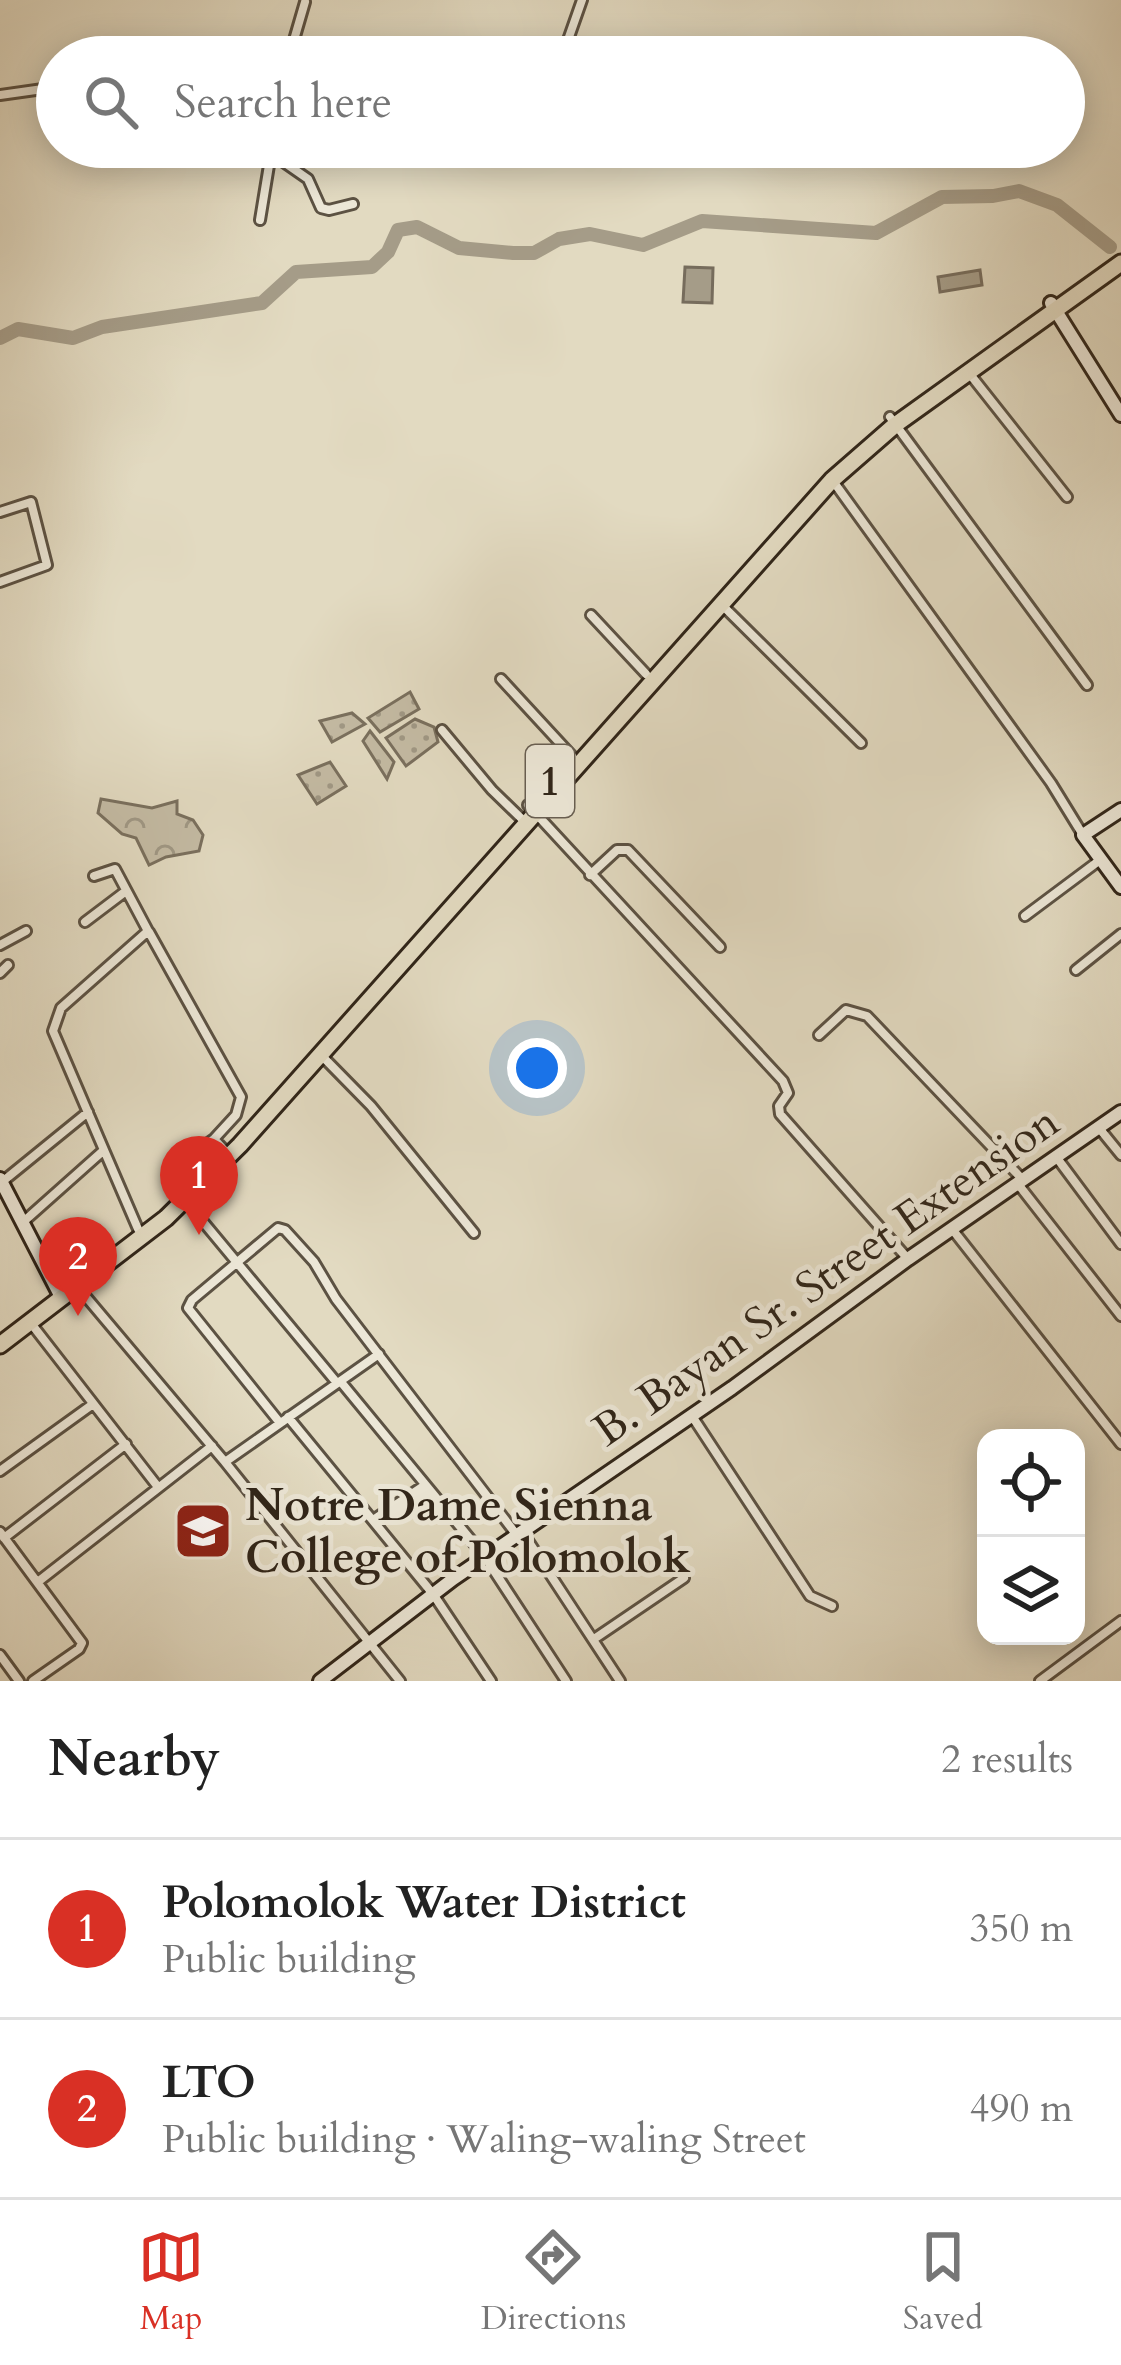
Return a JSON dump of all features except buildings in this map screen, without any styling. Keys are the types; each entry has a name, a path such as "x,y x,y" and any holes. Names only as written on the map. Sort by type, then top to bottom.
{"highway":[{"name":"1","path":"74,1282 182,1197 220,1145 720,603 796,512 893,421 1121,259"},
{"name":"1","path":"0,1331 58,1294 182,1197 322,1056 572,757 860,441 968,372 1054,306"},
{"name":"1","path":"0,1345 58,1294"}],"street":[{"path":"569,36 582,0"},
{"path":"295,36 305,2"},
{"path":"0,95 36,90"},
{"path":"260,220 269,168"},
{"path":"292,168 308,179 321,208 353,204"},
{"path":"1054,306 1121,415"},
{"path":"968,372 1067,497"},
{"path":"893,421 1087,686"},
{"path":"832,480 1121,887"},
{"path":"0,512 31,502 47,566 0,582"},
{"path":"720,603 861,743"},
{"path":"591,615 646,674"},
{"path":"501,679 572,757"},
{"path":"442,730 590,875 783,1081 788,1093 778,1106 780,1114 908,1259"},
{"path":"1083,835 1121,810"},
{"path":"590,875 617,850 628,850 719,947"},
{"path":"1025,916 1101,859"},
{"path":"94,876 113,867 241,1096 220,1145 200,1149"},
{"path":"85,922 126,891"},
{"path":"0,945 26,931"},
{"path":"138,1229 53,1031 61,1008 148,932"},
{"path":"1076,970 1121,934"},
{"path":"0,973 8,965"},
{"path":"819,1035 846,1010 867,1016 1020,1182 1121,1316"},
{"path":"322,1056 371,1106 474,1233"},
{"path":"58,1294 1,1181 88,1112"},
{"name":"B. Bayan Sr. Street Extension","path":"320,1681 453,1579 1121,1112"},
{"path":"1099,1128 1121,1155"},
{"path":"22,1224 104,1150"},
{"path":"1056,1156 1121,1244"},
{"path":"182,1197 485,1557 566,1681"},
{"path":"491,1681 433,1594 373,1520 188,1308 274,1229 285,1230 314,1262 336,1299 520,1533 620,1681"},
{"path":"952,1229 1121,1444"},
{"path":"74,1282 400,1681"},
{"path":"29,1321 158,1486"},
{"path":"225,1462 380,1354"},
{"path":"0,1471 93,1403"},
{"path":"692,1415 810,1596 832,1606"},
{"path":"33,1681 82,1643 2,1535 126,1444"},
{"path":"39,1581 212,1446"},
{"path":"392,1516 427,1488"},
{"path":"373,1520 427,1488"},
{"path":"594,1639 683,1578"},
{"path":"1046,1679 1121,1622"},
{"path":"0,1654 20,1681"}],"green space":[{"path":"410,692 419,709 380,732 368,718"},
{"path":"352,713 365,724 332,742 320,721"},
{"path":"415,719 434,727 438,742 406,766 386,738"},
{"path":"370,731 394,762 387,779 363,741"},
{"path":"330,762 346,786 317,804 298,775"},
{"path":"101,799 152,808 177,801 177,814 193,820 203,835 199,851 149,865 136,838 122,834 98,813"}],"shaded area":[{"path":"685,267 713,268 712,303 683,302"},
{"path":"980,270 982,285 940,292 938,277"}],"waterway":[{"path":"0,338 18,329 73,338 102,327 262,303 296,272 372,267 388,252 398,230 417,227 459,248 513,253 534,253 559,239 590,234 643,245 702,221 876,233 942,197 1019,191 1057,205 1110,247"}],"place":[{"name":"Polomolok Water District","path":"199,1235"},
{"name":"LTO","path":"78,1316"},
{"name":"Notre Dame Sienna College of Polomolok","path":"203,1531"}]}
